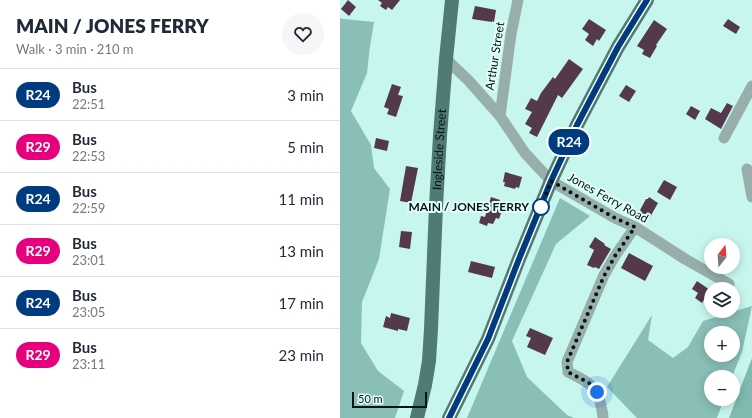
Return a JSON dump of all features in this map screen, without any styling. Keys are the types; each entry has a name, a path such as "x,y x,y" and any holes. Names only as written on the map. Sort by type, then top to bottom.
{"main road":[{"name":"Ingleside Street","path":"417,418 425,385 430,350 436,206 446,59 452,0"},
{"path":"449,418 488,339 551,181 577,125 618,47 647,0"}],"street":[{"name":"Arthur Street","path":"500,116 511,34 518,0"},
{"name":"Jones Ferry Road","path":"446,59 469,81 500,116 525,153 551,181 615,218 635,227 685,259 725,282"},
{"path":"724,138 752,86"},
{"path":"747,169 752,197"},
{"path":"603,418 601,402 597,392 589,383 568,372 567,362 604,276 615,256 635,227"}],"shaded area":[{"path":"340,18 374,22 367,73 351,111 371,145 374,168 390,189 379,259 362,302 361,343 378,371 404,391 395,418 340,418"},
{"path":"560,198 590,216 556,244 512,341 527,377 567,415 574,418 467,418"},
{"path":"752,306 740,357 740,326 704,326 704,362 738,362 735,370 704,370 704,406 721,406 717,418 637,418 607,387 652,315 648,340 673,358 688,347 703,321 713,318 740,318 740,310"},
{"path":"752,358 752,418 729,418 734,406 740,406 740,389"}],"building":[{"path":"348,0 356,7 349,16 341,9"},
{"path":"378,0 400,0 392,10 388,7 386,10 380,6 382,3"},
{"path":"475,6 496,10 494,22 472,19"},
{"path":"589,19 606,30 599,41 597,39 593,46 585,40 589,34 582,29"},
{"path":"728,19 740,27 736,34 723,26"},
{"path":"654,20 667,29 656,45 657,46 650,58 642,54 644,50 637,46"},
{"path":"569,59 583,69 562,98 558,95 537,137 529,133 532,128 525,124 532,112 525,109 531,98 537,101 553,77 555,79"},
{"path":"392,84 401,87 398,95 403,96 396,117 387,114 389,109 384,107"},
{"path":"626,85 636,91 629,102 619,96"},
{"path":"727,103 733,106 721,129 705,119 711,108 721,113"},
{"path":"691,106 700,111 695,120 686,114"},
{"path":"376,138 389,141 387,151 374,148"},
{"path":"406,166 418,168 411,203 400,201"},
{"path":"505,172 522,177 519,188 516,187 515,189 504,186 505,182 503,182"},
{"path":"664,180 677,187 670,200 657,192"},
{"path":"491,197 500,200 498,205 500,206 499,209 502,210 499,219 496,218 493,224 488,223 487,226 479,223 481,216 485,217"},
{"path":"649,197 658,203 649,219 639,214 646,199"},
{"path":"401,231 412,232 410,249 399,247"},
{"path":"595,237 611,249 599,269 587,265 594,250 589,247"},
{"path":"629,253 653,266 645,281 621,268"},
{"path":"471,261 495,267 492,278 468,272"},
{"path":"697,281 704,286 704,300 702,303 695,298 698,293 692,289"},
{"path":"391,313 410,318 407,331 398,329 398,331 383,327 386,316 390,318"},
{"path":"530,328 553,338 545,355 527,347 531,338 526,336"}],"bus line":[{"name":"R24","path":"449,418 488,339 551,181 577,125 618,47 647,0"}],"place":[{"name":"MAIN / JONES FERRY","path":"541,207"}],"route":[{"path":"541,207 551,181 615,218 635,227 628,235 604,276 567,362 568,372 589,383 597,392"}]}
